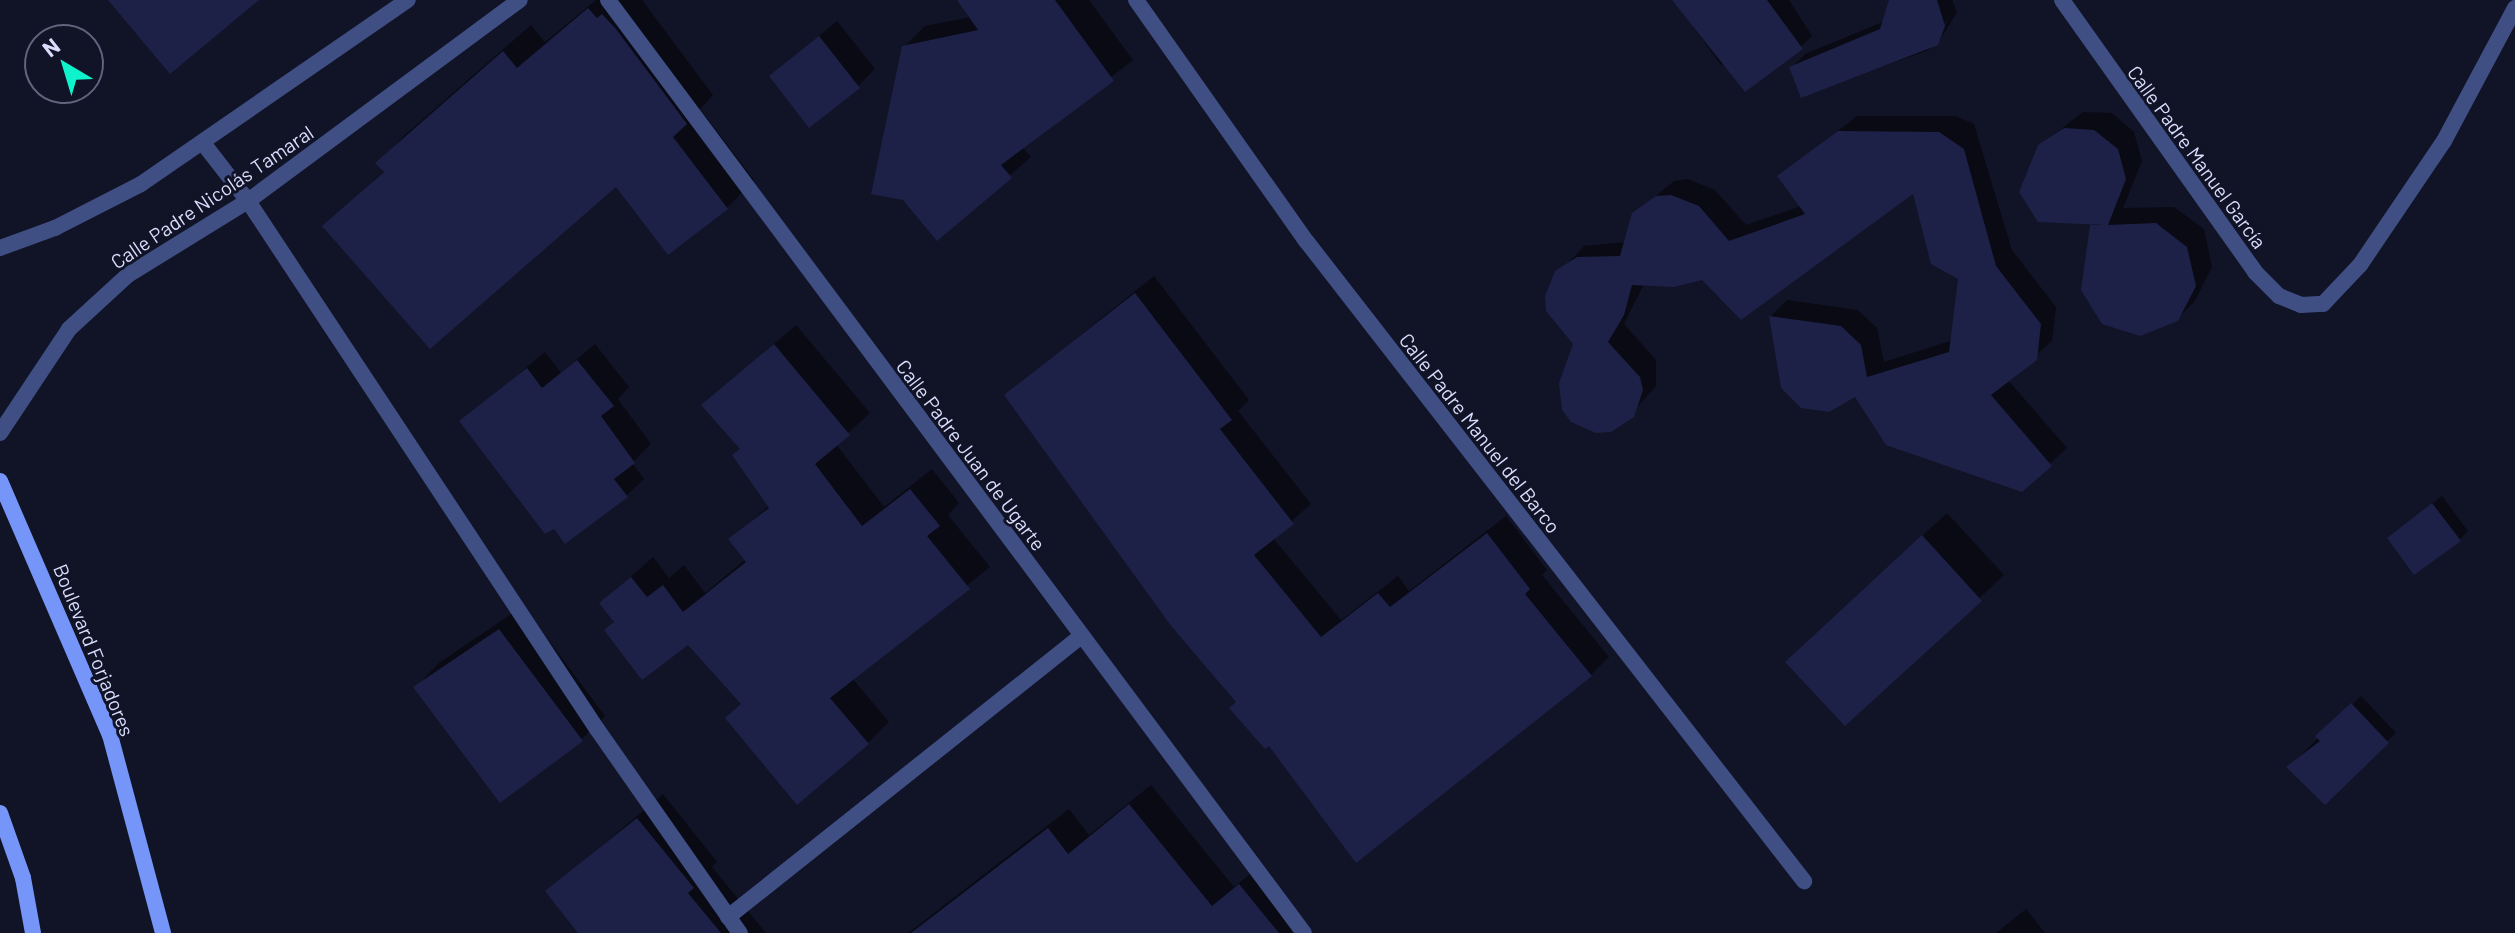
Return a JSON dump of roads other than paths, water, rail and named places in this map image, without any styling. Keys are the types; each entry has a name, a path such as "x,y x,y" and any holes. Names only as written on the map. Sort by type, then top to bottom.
{"main road":[{"name":"Boulevard Forjadores","path":"0,481 110,735 163,933"},
{"path":"0,813 23,878 33,933"}],"street":[{"path":"0,248 55,228 141,184 408,0"},
{"name":"Calle Padre Nicolás Tamaral","path":"0,433 69,329 128,275 248,201 520,0"},
{"name":"Calle Padre Juan de Ugarte","path":"608,0 1304,933"},
{"name":"Calle Padre Manuel del Barco","path":"1136,0 1307,242 1804,881"},
{"name":"Calle Padre Manuel García","path":"2062,0 2255,272 2279,296 2301,305 2323,304 2360,265 2444,141 2515,8"},
{"path":"203,143 248,201 597,729 740,933"},
{"path":"728,917 1081,636"}]}
